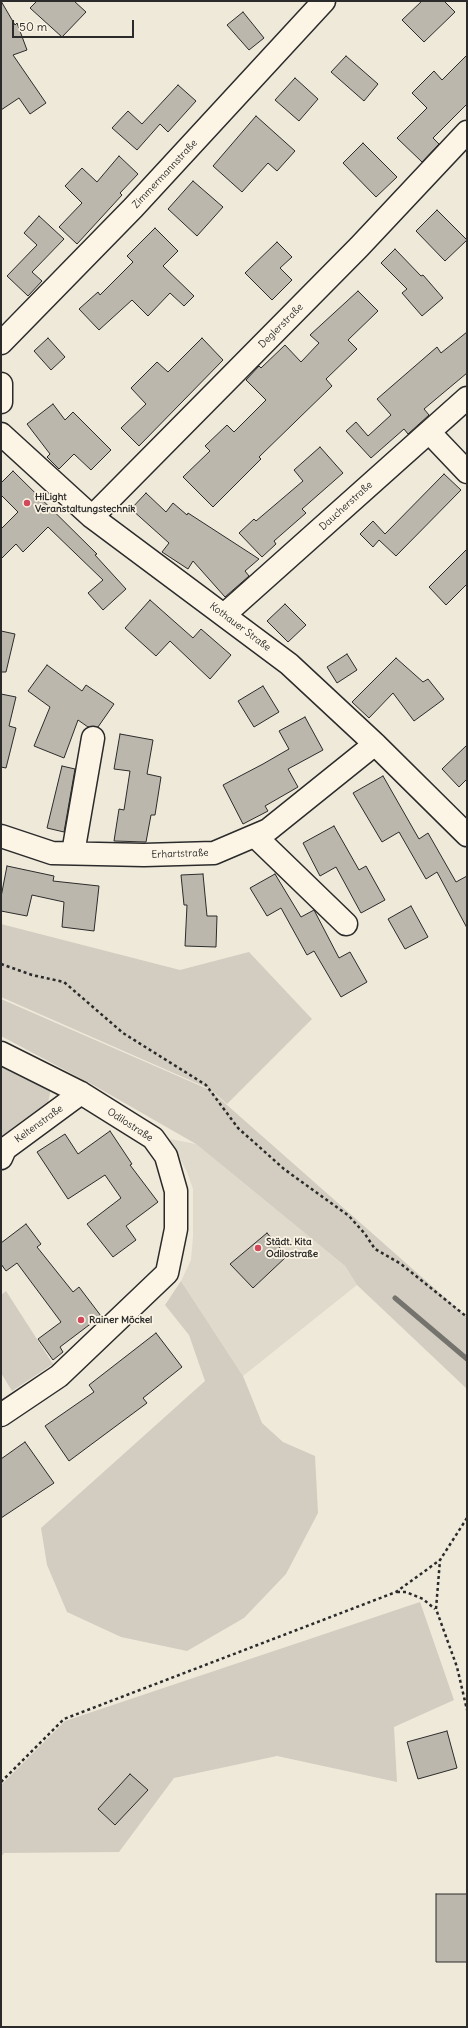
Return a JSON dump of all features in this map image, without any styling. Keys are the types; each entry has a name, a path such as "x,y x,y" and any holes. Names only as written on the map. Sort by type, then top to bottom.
{"street":[{"name":"Zimmermannstraße","path":"1,343 133,208 324,1"},
{"name":"Deglerstraße","path":"92,517 359,247 467,132"},
{"path":"1,384 1,402"},
{"name":"Daucherstraße","path":"224,615 467,398"},
{"path":"429,432 467,472"},
{"name":"Kothauer Straße","path":"1,434 92,517 289,664 376,744 467,835"},
{"path":"72,853 93,738"},
{"name":"Erhartstraße","path":"1,836 52,853 144,855 214,853 268,830 376,744"},
{"path":"255,836 346,924"},
{"name":"Odilostraße","path":"1,1053 81,1093 153,1138 166,1156 176,1191 176,1229 167,1273 59,1376 1,1416"},
{"name":"Keltenstraße","path":"1,1158 5,1149 81,1093"}],"path":[{"path":"1,964 32,975 64,982 123,1033 206,1085 238,1128 279,1164 349,1216 365,1234 375,1249 401,1264 467,1318"},
{"path":"1,1782 64,1719 396,1592 440,1560 467,1518"},
{"path":"440,1560 436,1609 457,1667 467,1710"},
{"path":"396,1592 406,1592 423,1599 436,1609"}],"shaded area":[{"path":"1,924 180,970 249,952 312,1019 227,1104 210,1089 1,997"},
{"path":"1,999 210,1090 467,1317 467,1389 357,1285 345,1266 196,1144 95,1086 1,1036"},
{"path":"1,1063 51,1088 48,1103 1,1137"},
{"name":"Städt. Kita Odilostraße","path":"170,1139 196,1144 345,1266 357,1285 243,1376 181,1281 191,1260 193,1237 193,1189 187,1172"},
{"path":"181,1281 243,1376 262,1423 283,1442 315,1456 318,1513 286,1574 244,1618 187,1651 121,1637 67,1612 47,1565 41,1528 205,1381 189,1335 165,1305"},
{"path":"6,1291 53,1364 12,1391 1,1373 1,1295"},
{"path":"420,1602 454,1700 394,1727 397,1782 277,1756 174,1778 119,1852 4,1853 1,1857 1,1785 65,1721"}],"building":[{"path":"1,1 15,25 17,23 27,50 13,55 46,103 30,114 19,98 1,110"},
{"path":"37,1 74,1 86,12 62,37 30,8"},
{"path":"422,1 444,1 455,12 424,42 402,20"},
{"path":"243,12 264,38 249,50 227,25"},
{"path":"467,55 467,104 433,138 439,144 422,162 397,138 427,108 412,93 434,71 442,80"},
{"path":"346,56 378,84 364,101 331,72"},
{"path":"295,78 318,99 299,121 275,100"},
{"path":"178,85 196,101 168,132 160,124 137,150 112,128 128,111 142,124"},
{"path":"256,116 295,151 277,171 268,163 242,192 213,166"},
{"path":"363,143 397,177 376,197 343,163"},
{"path":"119,156 138,174 120,193 122,195 77,244 59,227 82,203 65,186 82,168 97,182"},
{"path":"193,181 223,207 197,236 168,209"},
{"path":"437,210 467,240 445,261 416,231"},
{"path":"39,216 64,239 32,272 42,281 28,296 7,276 37,245 24,233"},
{"path":"155,228 178,251 163,266 194,296 184,306 170,293 148,316 132,300 99,330 79,309 98,292 100,295 133,262 127,256"},
{"path":"277,242 292,257 280,268 292,280 272,300 245,273"},
{"path":"395,249 421,276 423,275 443,298 422,316 402,293 407,289 381,263"},
{"path":"358,291 378,311 348,340 357,349 326,379 332,386 259,457 261,459 213,507 183,477 210,451 205,446 227,425 234,432 266,400 246,380 259,366 261,368 285,345 301,362 319,343 310,335"},
{"path":"467,332 467,373 424,409 429,415 408,434 404,429 371,458 346,431 356,422 368,436 391,415 377,399 437,347 441,353"},
{"path":"48,338 65,357 51,370 34,351"},
{"path":"202,338 223,360 139,446 121,428 146,404 131,388 157,362 168,372"},
{"path":"53,404 65,420 73,412 111,450 91,470 74,454 59,469 47,457 50,454 27,424"},
{"path":"320,447 343,473 302,509 306,513 274,541 276,544 262,557 239,533 254,519 256,521 303,481 294,470"},
{"path":"13,471 97,554 95,555 126,589 103,610 88,593 103,580 48,527 23,552 16,544 1,559 1,529 18,512 1,495 1,483"},
{"path":"444,474 461,490 396,556 379,540 373,547 360,534 373,521 385,534"},
{"path":"146,493 166,512 173,503 187,515 188,513 259,559 245,571 249,576 225,597 193,561 188,569 162,552 169,543 131,509"},
{"path":"467,549 467,584 446,605 429,587"},
{"path":"150,600 193,638 201,629 231,655 210,679 170,641 156,656 125,628"},
{"path":"285,604 306,625 288,642 267,621"},
{"path":"1,631 15,634 6,672 1,672"},
{"path":"347,654 357,670 337,683 327,667"},
{"path":"396,658 423,682 428,679 444,699 414,721 393,693 369,718 352,702"},
{"path":"47,665 82,691 86,685 114,704 98,727 88,727 78,720 64,758 34,746 50,707 28,691"},
{"path":"263,686 279,712 254,727 238,701"},
{"path":"1,694 16,697 9,726 16,728 6,768 1,767"},
{"path":"305,717 323,750 288,769 298,787 265,806 268,811 243,824 223,785 289,749 279,731"},
{"path":"120,734 153,740 147,774 161,777 155,815 151,815 146,842 114,841 119,809 124,810 130,771 114,769"},
{"path":"467,745 467,779 459,787 442,769"},
{"path":"62,766 75,769 64,832 47,828"},
{"path":"383,776 419,839 428,833 456,882 467,876 467,928 437,872 426,879 399,832 382,842 353,793"},
{"path":"334,826 359,870 366,866 385,900 361,913 336,867 320,876 303,843"},
{"path":"7,866 54,876 53,881 99,886 94,931 62,927 64,902 32,895 27,916 1,911 1,897"},
{"path":"203,874 207,916 217,916 216,947 185,946 187,905 184,905 181,875"},
{"path":"275,874 301,917 314,910 339,958 350,952 367,982 341,997 314,951 307,955 281,908 267,916 250,888"},
{"path":"411,906 428,937 405,949 388,919"},
{"path":"110,1131 132,1164 130,1165 158,1202 126,1226 136,1240 113,1257 87,1224 121,1198 105,1175 68,1199 37,1152 65,1134 78,1154"},
{"path":"26,1224 41,1244 37,1247 73,1292 79,1287 101,1316 60,1347 63,1352 53,1360 38,1339 61,1322 17,1263 6,1271 1,1264 1,1243"},
{"name":"Städt. Kita Odilostraße","path":"267,1233 287,1256 253,1288 230,1264"},
{"path":"156,1333 182,1367 143,1398 147,1403 69,1461 45,1426 94,1392 89,1385"},
{"path":"25,1442 54,1483 1,1518 1,1459"},
{"path":"447,1731 457,1768 418,1779 407,1742"},
{"path":"130,1774 148,1790 115,1825 98,1809"},
{"path":"436,1894 467,1894 467,1962 436,1962"}],"waterway":[{"path":"395,1298 467,1359"}],"place":[{"name":"HiLight Veranstaltungstechnik","path":"27,503"},
{"name":"Städt. Kita Odilostraße","path":"258,1248"},
{"name":"Rainer Möckel","path":"81,1320"}]}
